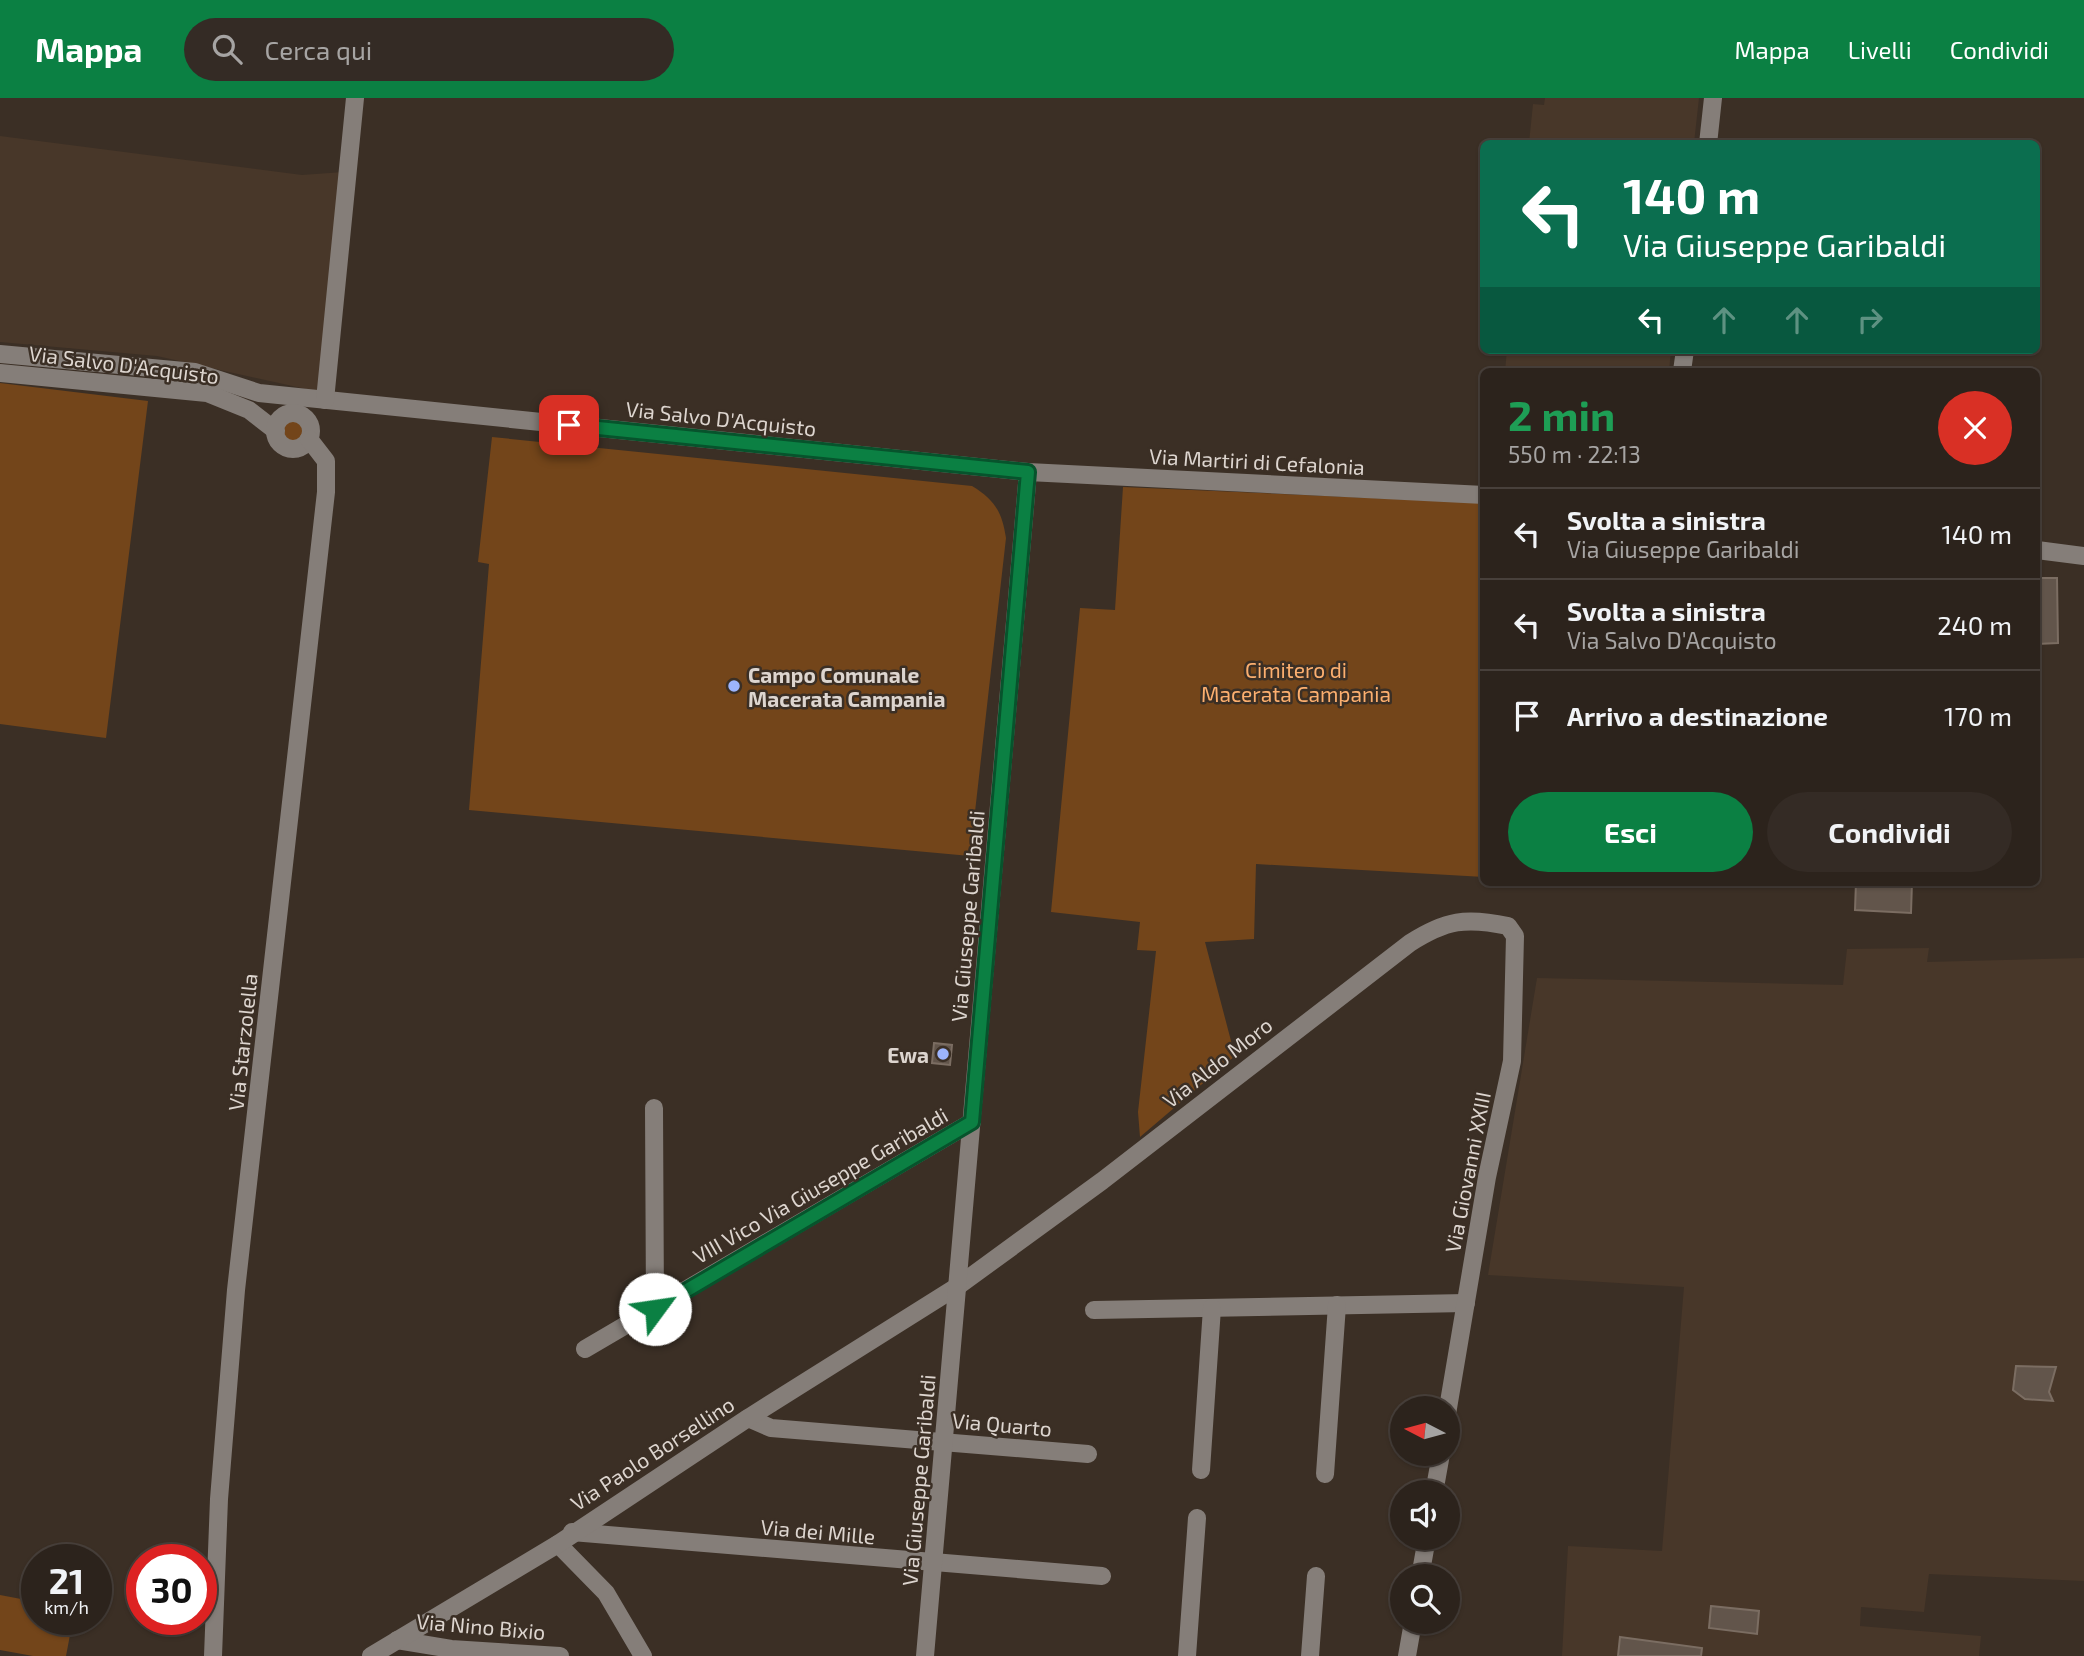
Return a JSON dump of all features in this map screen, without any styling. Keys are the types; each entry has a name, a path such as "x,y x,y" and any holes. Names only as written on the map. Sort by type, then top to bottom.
{"street":[{"path":"306,419 325,400 355,98"},
{"path":"1708,140 1713,98"},
{"name":"Via Salvo D'Acquisto","path":"0,354 195,372 259,393 1028,472"},
{"name":"Via Salvo D'Acquisto","path":"0,373 207,393 249,410 276,431"},
{"name":"Via Salvo D'Acquisto","path":"259,393 286,415"},
{"path":"294,413 306,419 311,428 309,439 301,447 289,448 279,442 276,431 279,420 286,415 294,413"},
{"name":"Via Starzolella","path":"213,1656 219,1499 236,1290 326,492 326,461 309,439"},
{"name":"Via Martiri di Cefalonia","path":"1028,472 1480,495"},
{"name":"Via Giuseppe Garibaldi","path":"925,1656 946,1442 1028,472"},
{"path":"2040,550 2084,556"},
{"name":"Via Aldo Moro","path":"958,1286 1102,1181 1261,1055 1420,937 1452,921 1485,921 1508,926 1515,936"},
{"name":"Via Giovanni XXIII","path":"1450,1396 1487,1177 1512,1061 1515,936"},
{"path":"654,1108 655,1309"},
{"name":"VIII Vico Via Giuseppe Garibaldi","path":"585,1349 972,1122"},
{"name":"Via Paolo Borsellino","path":"371,1656 565,1538 748,1418 958,1286"},
{"path":"1094,1310 1466,1303"},
{"path":"1325,1474 1337,1305"},
{"path":"1201,1470 1212,1308"},
{"name":"Via Quarto","path":"748,1418 771,1429 1088,1454"},
{"path":"1187,1656 1197,1518"},
{"path":"565,1538 606,1594 643,1656"},
{"name":"Via dei Mille","path":"565,1538 1102,1576"},
{"path":"1310,1656 1316,1577"},
{"path":"1407,1656 1411,1634"},
{"name":"Via Nino Bixio","path":"397,1640 451,1649 560,1656"}],"shaded area":[{"path":"1545,98 1699,98 1694,140 1529,140 1533,104 1544,105"},
{"path":"0,136 302,175 343,172 324,393 157,356 0,342"},
{"path":"1507,354 1671,354 1669,368 1505,368"},
{"path":"1929,948 1927,962 2084,958 2084,1581 1929,1574 1924,1612 1861,1607 1860,1626 1981,1636 1979,1656 1562,1656 1568,1546 1662,1551 1684,1287 1488,1275 1537,978 1843,985 1847,949"}],"green space":[{"path":"0,383 148,401 106,738 0,724"},
{"path":"294,418 303,422 307,431 303,440 294,444 285,440 281,431 285,422"},
{"name":"Campo Comunale Macerata Campania","path":"492,437 972,486 986,496 1000,514 1006,538 970,856 469,810 489,564 478,562"},
{"name":"Cimitero di Macerata Campania","path":"1123,487 1480,503 1480,877 1256,864 1254,939 1205,942 1235,1056 1140,1137 1138,1112 1156,951 1137,950 1140,922 1051,912 1080,608 1115,610"},
{"path":"1664,886 1703,886 1703,888"},
{"path":"0,1595 21,1599 21,1635 70,1635 66,1656 33,1656 0,1650"}],"building":[{"path":"2040,578 2057,578 2058,643 2040,644"},
{"path":"1856,886 1912,886 1911,913 1855,910"},
{"path":"934,1043 952,1045 950,1065 932,1063"},
{"path":"2016,1366 2056,1367 2049,1392 2053,1401 2025,1399 2013,1390"},
{"path":"1711,1606 1759,1611 1757,1634 1709,1628"},
{"path":"1620,1637 1702,1648 1701,1656 1618,1656"}],"place":[{"name":"Campo Comunale Macerata Campania","path":"734,686"},
{"name":"Ewa","path":"943,1054"}],"route":[{"path":"569,425 1028,472 972,1122 655,1309"}]}
